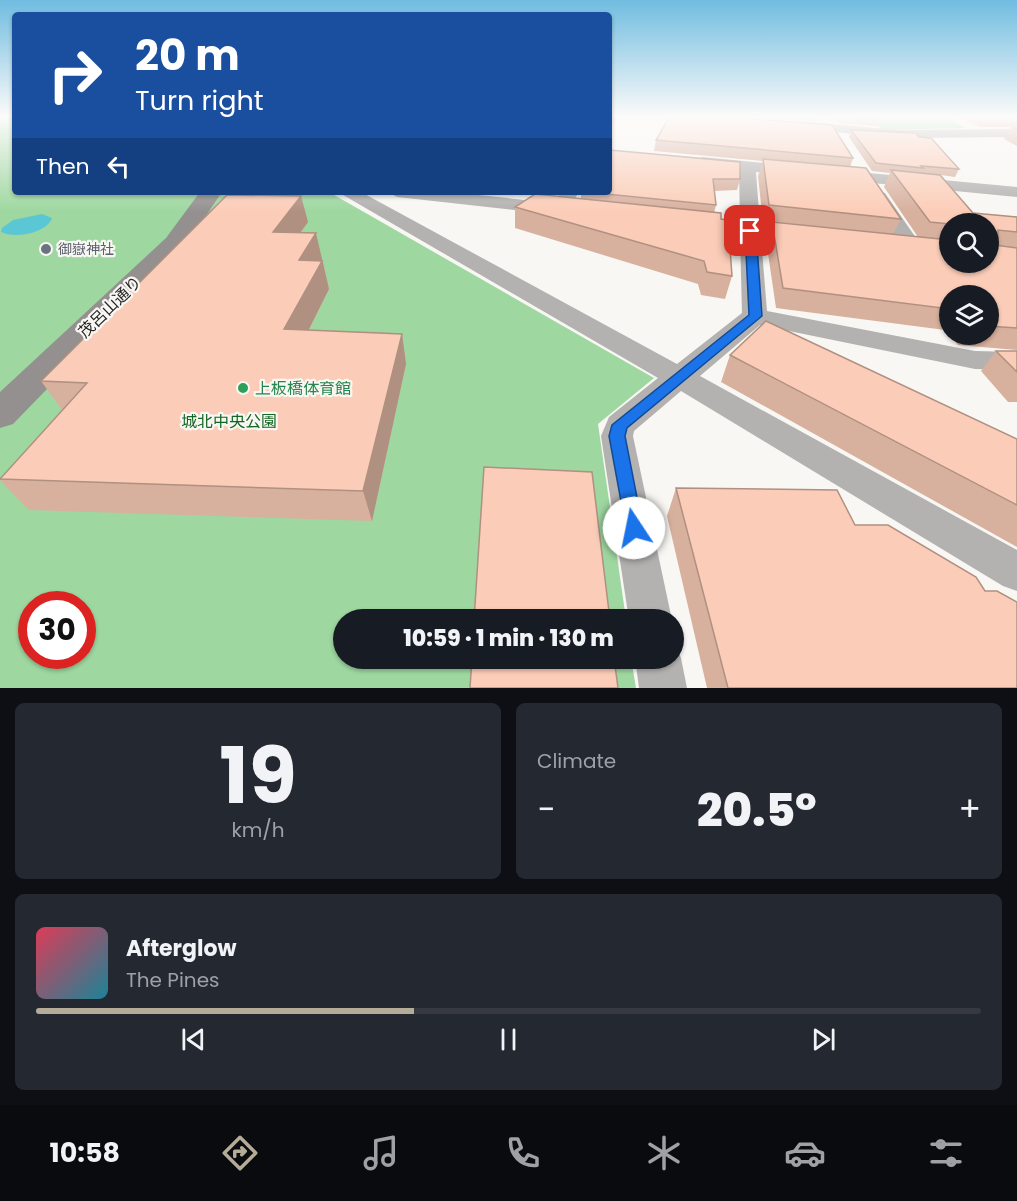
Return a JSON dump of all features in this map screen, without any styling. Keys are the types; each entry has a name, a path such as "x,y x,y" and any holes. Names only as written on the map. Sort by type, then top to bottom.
{"street":[{"path":"690,161 1017,192"},
{"path":"854,161 922,249 889,246"},
{"path":"747,167 755,316"},
{"name":"茂呂山通り","path":"0,414 175,243 210,195"},
{"path":"352,195 680,378 1017,572"},
{"path":"453,195 564,201 581,212"},
{"path":"672,222 820,238"},
{"path":"649,609 617,436 620,425 755,316"},
{"path":"755,316 975,360 1017,361"},
{"path":"660,669 663,688"}],"green space":[{"name":"城北中央公園","path":"0,148 12,148 12,195 334,195 654,378 598,424 625,609 333,609 333,669 633,669 636,688 0,688"}],"water":[{"path":"42,214 52,218 44,228 22,235 1,232 2,228 13,220"}],"building":[{"path":"745,148 847,148 853,158"},
{"path":"865,148 940,148 959,169 921,166 923,168 876,163"},
{"path":"612,150 740,162 740,179 713,179 716,205 612,195"},
{"path":"763,159 866,168 901,219 769,205"},
{"path":"891,170 940,175 973,213 939,213 939,223 930,222"},
{"name":"上板橋体育館","path":"227,195 301,196 273,232 316,233 299,260 322,261 284,329 402,334 363,491 0,479 87,383 41,381"},
{"path":"533,195 545,195 721,213 721,219 728,220 732,276 707,272 704,261 515,207"},
{"path":"999,215 1017,217 1017,232 999,230"},
{"path":"772,222 939,239 939,273 999,273 999,246 1017,248 1017,328 999,327 999,285 939,285 939,308 783,288"},
{"path":"766,321 1017,439 1017,505 730,355"},
{"path":"996,351 1017,351 1017,372"},
{"path":"484,467 592,472 609,609 475,609"},
{"path":"676,488 837,490 855,525 888,525 976,577 985,591 997,591 1017,602 1017,688 728,688"},
{"path":"471,669 615,669 618,688 470,688"}],"place":[{"name":"御嶽神社","path":"46,249"},
{"name":"上板橋体育館","path":"243,388"}],"route":[{"path":"634,528 617,436 620,425 755,316 750,231"}]}
